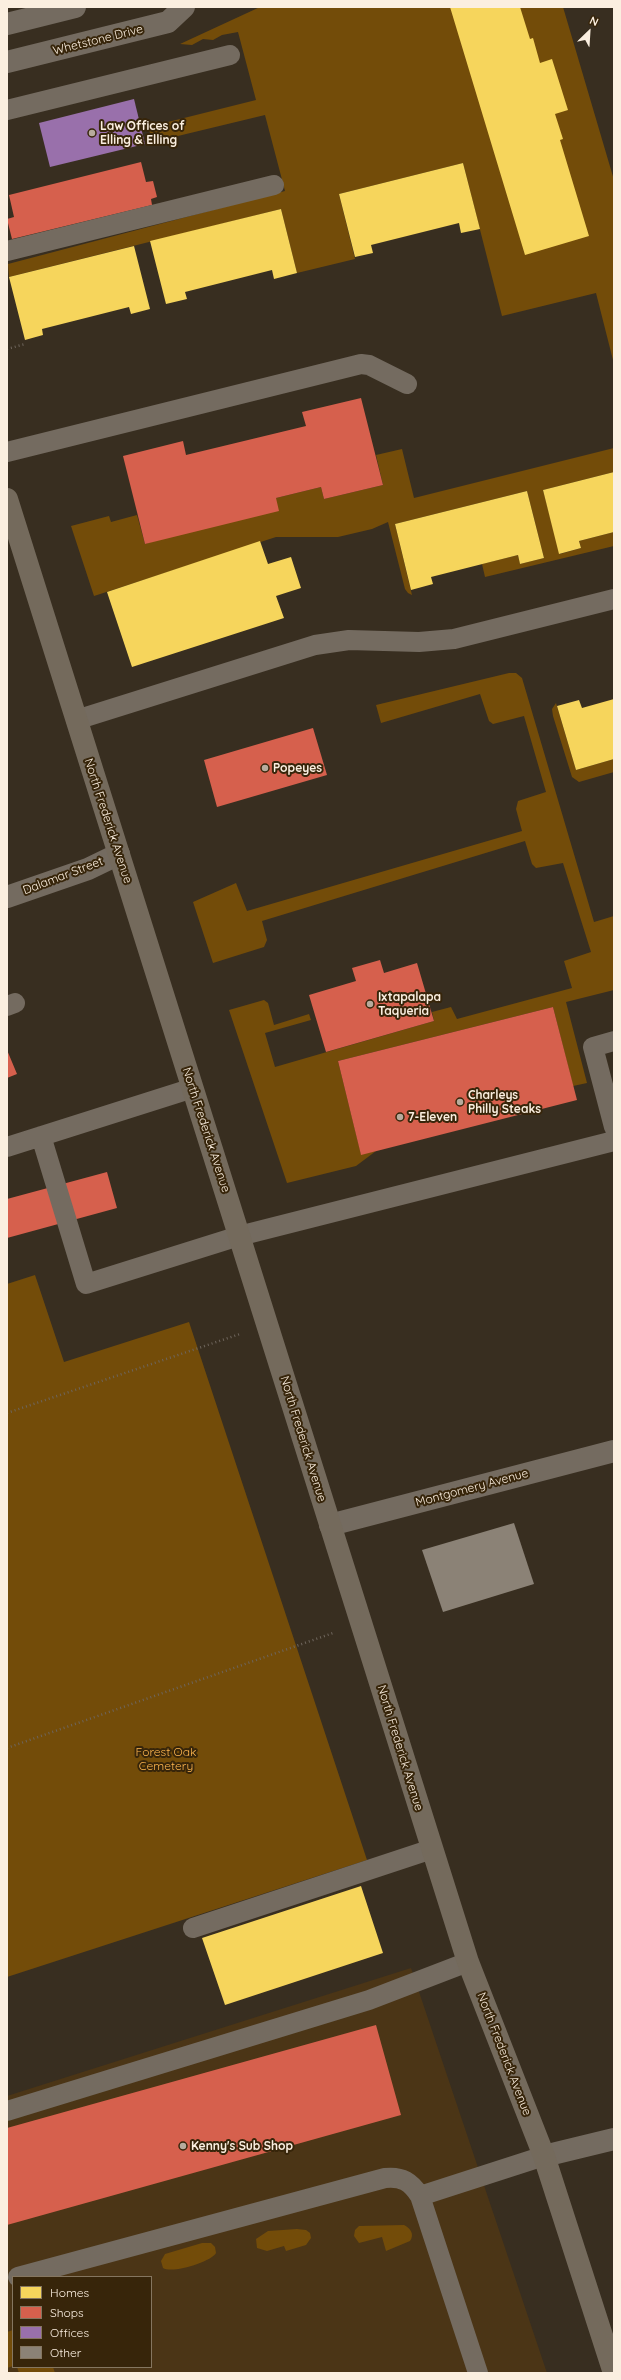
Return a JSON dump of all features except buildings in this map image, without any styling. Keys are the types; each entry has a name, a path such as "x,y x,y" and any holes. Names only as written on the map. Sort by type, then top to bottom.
{"main road":[{"name":"North Frederick Avenue","path":"7,499 468,1962 544,2156 614,2373"}],"street":[{"path":"7,24 75,7"},
{"name":"Whetstone Drive","path":"7,62 168,22 184,7"},
{"name":"Dalamar Street","path":"7,897 88,869 119,854"},
{"name":"Montgomery Avenue","path":"330,1525 614,1451"},
{"path":"544,2156 614,2139"}],"lane":[{"path":"7,110 230,55"},
{"path":"7,251 274,185"},
{"path":"7,452 361,364 368,365 407,384"},
{"path":"76,720 315,645 349,640 419,642 454,639 614,599"},
{"path":"614,1041 593,1047 614,1127"},
{"path":"7,1147 192,1088"},
{"path":"41,1136 86,1284 239,1236 614,1142"},
{"path":"193,1928 432,1849"},
{"path":"7,2111 369,2000 468,1962"},
{"path":"420,2196 544,2156"},
{"path":"22,2276 385,2178 396,2177 405,2180 414,2186 420,2196 478,2373"}],"path":[{"path":"7,349 25,344"},
{"path":"7,1412 267,1325"},
{"path":"7,1748 361,1623"}],"shaded area":[{"path":"411,1968 547,2373 7,2373 7,2096"}],"green space":[{"path":"260,7 563,7 614,180 614,364 596,293 502,316 463,163 339,194 355,259 297,273 281,209 9,277 8,264 285,191 265,115 153,142 148,127 256,100 238,32 222,35 213,40 203,39 192,45 180,44"},
{"path":"614,448 614,472 543,490 560,554 581,548 579,541 614,532 614,546 485,577 482,564 518,555 520,564 544,558 527,491 395,524 412,595 405,589 388,522 372,529 338,537 276,537 94,596 71,526 109,516 111,522 137,515 145,544 276,498 321,487 324,499 383,485 376,455 402,449 414,498"},
{"path":"509,673 516,673 522,678 594,922 614,916 614,990 566,1002 587,1083 573,1086 553,1007 338,1061 361,1154 376,1151 356,1166 287,1183 229,1010 264,1000 268,1003 274,1025 309,1014 311,1020 265,1033 275,1067 434,1021 432,1012 451,1007 457,1019 572,988 564,961 591,952 563,863 536,868 532,864 525,841 262,921 267,940 264,947 213,963 193,902 236,883 247,911 522,831 516,809 518,801 546,792 524,716 493,724 489,721 480,694 381,723 376,705"},
{"path":"556,703 576,770 614,759 614,772 579,782 572,777 553,716 552,709"},
{"name":"Forest Oak Cemetery","path":"35,1275 64,1362 189,1322 367,1860 7,1977 7,1284"},
{"path":"404,2225 412,2234 410,2241 386,2251 382,2237 359,2243 354,2236 355,2230 359,2226"},
{"path":"297,2229 306,2230 310,2233 311,2238 306,2245 286,2251 284,2246 267,2251 257,2248 256,2239 268,2231"},
{"path":"202,2243 211,2243 215,2247 216,2253 207,2260 191,2266 174,2269 163,2268 161,2261 165,2254"},
{"path":"12,2330 12,2366 7,2368 7,2332"},
{"path":"17,2368 53,2368 55,2373 19,2373"}],"place":[{"name":"Law Offices of Elling & Elling","path":"92,133"},
{"name":"Popeyes","path":"265,768"},
{"name":"Ixtapalapa Taqueria","path":"370,1004"},
{"name":"Charleys Philly Steaks","path":"460,1102"},
{"name":"7-Eleven","path":"400,1117"},
{"name":"Kenny's Sub Shop","path":"183,2146"}]}
